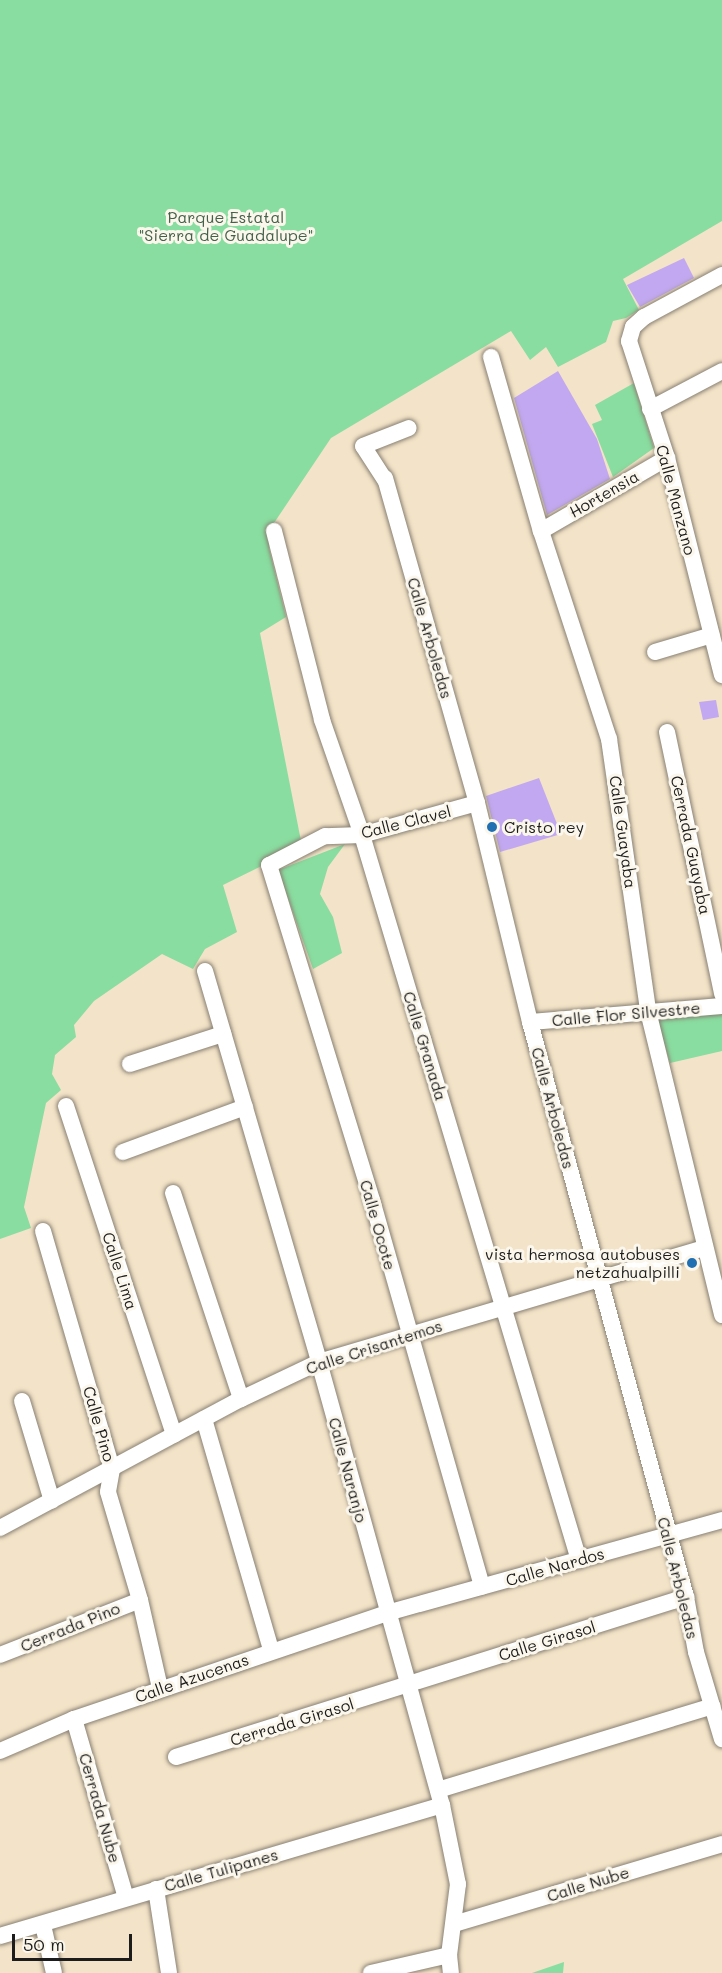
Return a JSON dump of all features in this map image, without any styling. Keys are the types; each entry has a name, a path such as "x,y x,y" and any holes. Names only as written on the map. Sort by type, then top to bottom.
{"street":[{"name":"Calle Manzano","path":"722,275 644,317 633,327 629,341 667,458 722,675"},
{"name":"Calle Guayaba","path":"491,357 541,531 609,739 648,1011 722,1315"},
{"path":"650,409 722,371"},
{"name":"Calle Arboledas","path":"409,428 363,446 385,479 477,803 530,1022 686,1598 696,1652 722,1739"},
{"name":"Hortensia","path":"541,531 667,458"},
{"name":"Calle Granada","path":"274,531 322,720 362,835 579,1560"},
{"path":"655,651 712,635"},
{"name":"Cerrada Guayaba","path":"667,732 722,994"},
{"name":"Calle Clavel","path":"269,865 325,836 362,835 477,803"},
{"name":"Calle Ocote","path":"269,865 410,1334 482,1587"},
{"name":"Calle Naranjo","path":"205,971 319,1362 440,1797 458,1884 449,1955 452,1973"},
{"name":"Calle Flor Silvestre","path":"530,1022 722,1006"},
{"path":"130,1064 224,1034"},
{"name":"Calle Lima","path":"66,1106 174,1435"},
{"path":"123,1152 245,1107"},
{"path":"173,1193 241,1399"},
{"name":"Calle Pino","path":"43,1231 112,1468 108,1492 140,1600 160,1688"},
{"name":"Calle Crisantemos","path":"0,1528 241,1399 319,1362 705,1248"},
{"path":"22,1401 52,1502"},
{"path":"204,1419 271,1650"},
{"name":"Calle Nardos","path":"387,1613 722,1520"},
{"name":"Calle Girasol","path":"408,1685 686,1598"},
{"name":"Cerrada Pino","path":"0,1655 140,1600"},
{"name":"Calle Azucenas","path":"0,1750 74,1719 160,1688 387,1613"},
{"name":"Cerrada Girasol","path":"176,1757 408,1685"},
{"name":"Calle Tulipanes","path":"0,1936 43,1925 156,1889 712,1706"},
{"name":"Cerrada Nube","path":"74,1719 126,1898"},
{"name":"Calle Nube","path":"454,1924 722,1844"},
{"path":"156,1889 169,1973"},
{"path":"43,1925 54,1973"},
{"path":"371,1973 449,1955"}],"green space":[{"name":"Parque Estatal \"Sierra de Guadalupe\"","path":"0,0 722,0 722,221 623,279 639,310 626,318 613,321 606,342 558,367 546,347 530,360 511,331 331,438 272,526 269,548 286,617 260,633 302,846 223,885 237,932 205,949 193,969 162,954 94,1001 74,1025 76,1037 55,1055 52,1074 61,1090 46,1103 24,1207 31,1228 0,1239"},
{"path":"634,383 654,448 613,477 592,424 602,420 595,405"},
{"path":"345,844 328,867 320,894 333,917 342,953 313,969 278,870"},
{"path":"722,1009 722,1051 670,1063 656,1016"},
{"path":"564,1962 563,1973 532,1973"}],"building":[{"path":"684,258 694,278 640,307 627,285"},
{"path":"558,371 597,439 610,479 547,515 514,398"},
{"path":"716,700 719,717 703,720 699,702"},
{"name":"Cristo rey","path":"539,778 561,834 500,852 486,796"}],"place":[{"name":"Cristo rey","path":"492,827"},
{"name":"vista hermosa autobuses netzahualpilli","path":"692,1263"}]}
